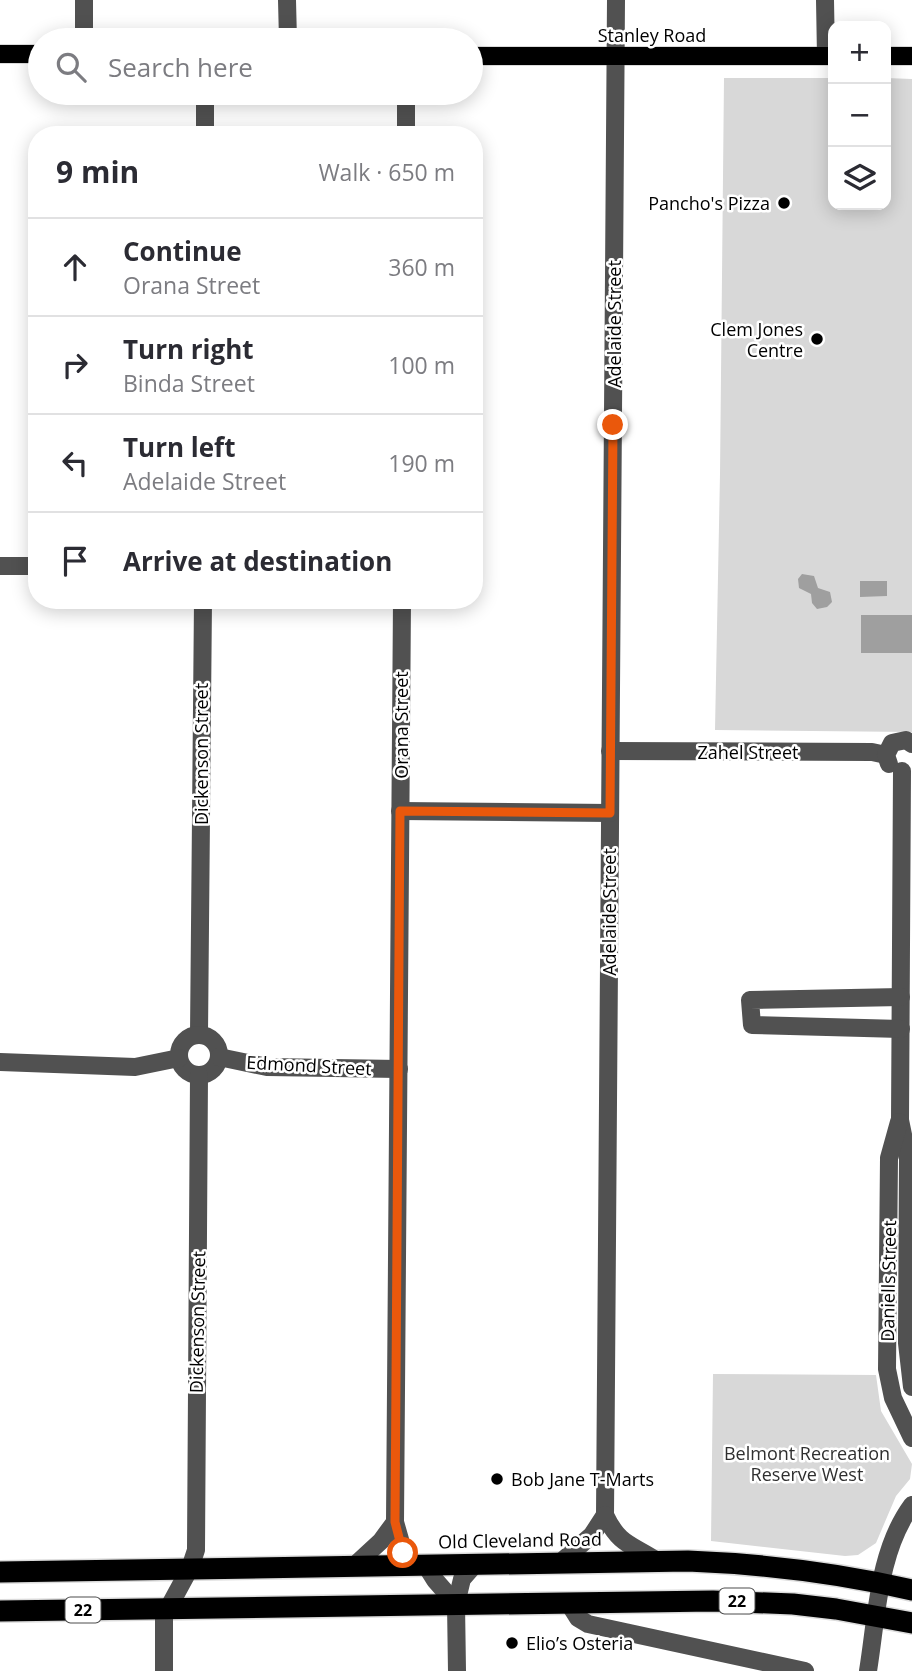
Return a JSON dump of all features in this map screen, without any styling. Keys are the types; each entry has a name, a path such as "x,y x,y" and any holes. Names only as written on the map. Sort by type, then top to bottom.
{"highway":[{"name":"Old Cleveland Road","path":"0,1572 657,1560 740,1564 883,1583 912,1590"},
{"name":"22","path":"0,1611 568,1602 755,1602 836,1609 912,1623"}],"main road":[{"path":"0,54 28,54"},
{"name":"Stanley Road","path":"483,56 828,56"},
{"path":"891,56 912,56"}],"street":[{"path":"84,0 84,28"},
{"path":"287,0 288,28"},
{"name":"Adelaide Street","path":"605,1515 616,0"},
{"path":"825,0 828,42"},
{"path":"205,105 205,126"},
{"path":"405,126 406,105"},
{"path":"0,566 28,566"},
{"name":"Dickenson Street","path":"199,1034 203,609"},
{"name":"Orana Street","path":"401,609 395,1522 416,1564"},
{"path":"907,769 894,769 888,763 886,755 892,743 906,740 912,744"},
{"name":"Zahel Street","path":"610,751 872,752 886,755"},
{"name":"Daniells Street","path":"907,769 900,1120 910,1184 907,1343 912,1387"},
{"path":"400,811 610,813"},
{"path":"901,997 750,1000 752,1025 901,1029"},
{"path":"199,1034 210,1037 215,1042 219,1057 214,1068 199,1075 188,1072 179,1058 182,1044 199,1034"},
{"name":"Edmond Street","path":"219,1057 267,1066 399,1069"},
{"path":"0,1062 135,1067 179,1058"},
{"name":"Dickenson Street","path":"167,1609 190,1568 196,1550 199,1075"},
{"name":"Daniells Street","path":"900,1120 889,1158 887,1369 893,1398 912,1438"},
{"path":"868,1671 876,1617 893,1539 912,1505"},
{"path":"605,1515 622,1541 657,1560"},
{"path":"561,1562 592,1535 605,1515"},
{"path":"355,1565 395,1522"},
{"path":"457,1671 456,1604 462,1579 476,1563"},
{"path":"416,1564 435,1580 456,1604"},
{"path":"568,1602 578,1618 586,1623 805,1671"},
{"path":"164,1671 164,1619 167,1609"}],"green space":[{"name":"Clem Jones Centre","path":"724,78 828,78 828,210 891,210 891,78 912,79 912,732 715,730"},
{"name":"Belmont Recreation Reserve West","path":"713,1374 876,1375 881,1411 912,1464 910,1479 896,1496 876,1543 858,1555 845,1556 711,1541"}],"shaded area":[{"path":"802,574 814,576 818,588 830,592 832,602 827,607 817,609 812,603 811,594 799,588 798,579"},
{"path":"860,581 887,581 887,596 860,597"},
{"path":"861,615 912,615 912,653 861,653"}],"place":[{"name":"Pancho's Pizza","path":"784,203"},
{"name":"Clem Jones Centre","path":"817,339"},
{"name":"Bob Jane T-Marts","path":"497,1479"},
{"name":"Elio’s Osteria","path":"512,1643"}],"route":[{"path":"403,1553 395,1522 400,811 610,813 613,425"}]}
